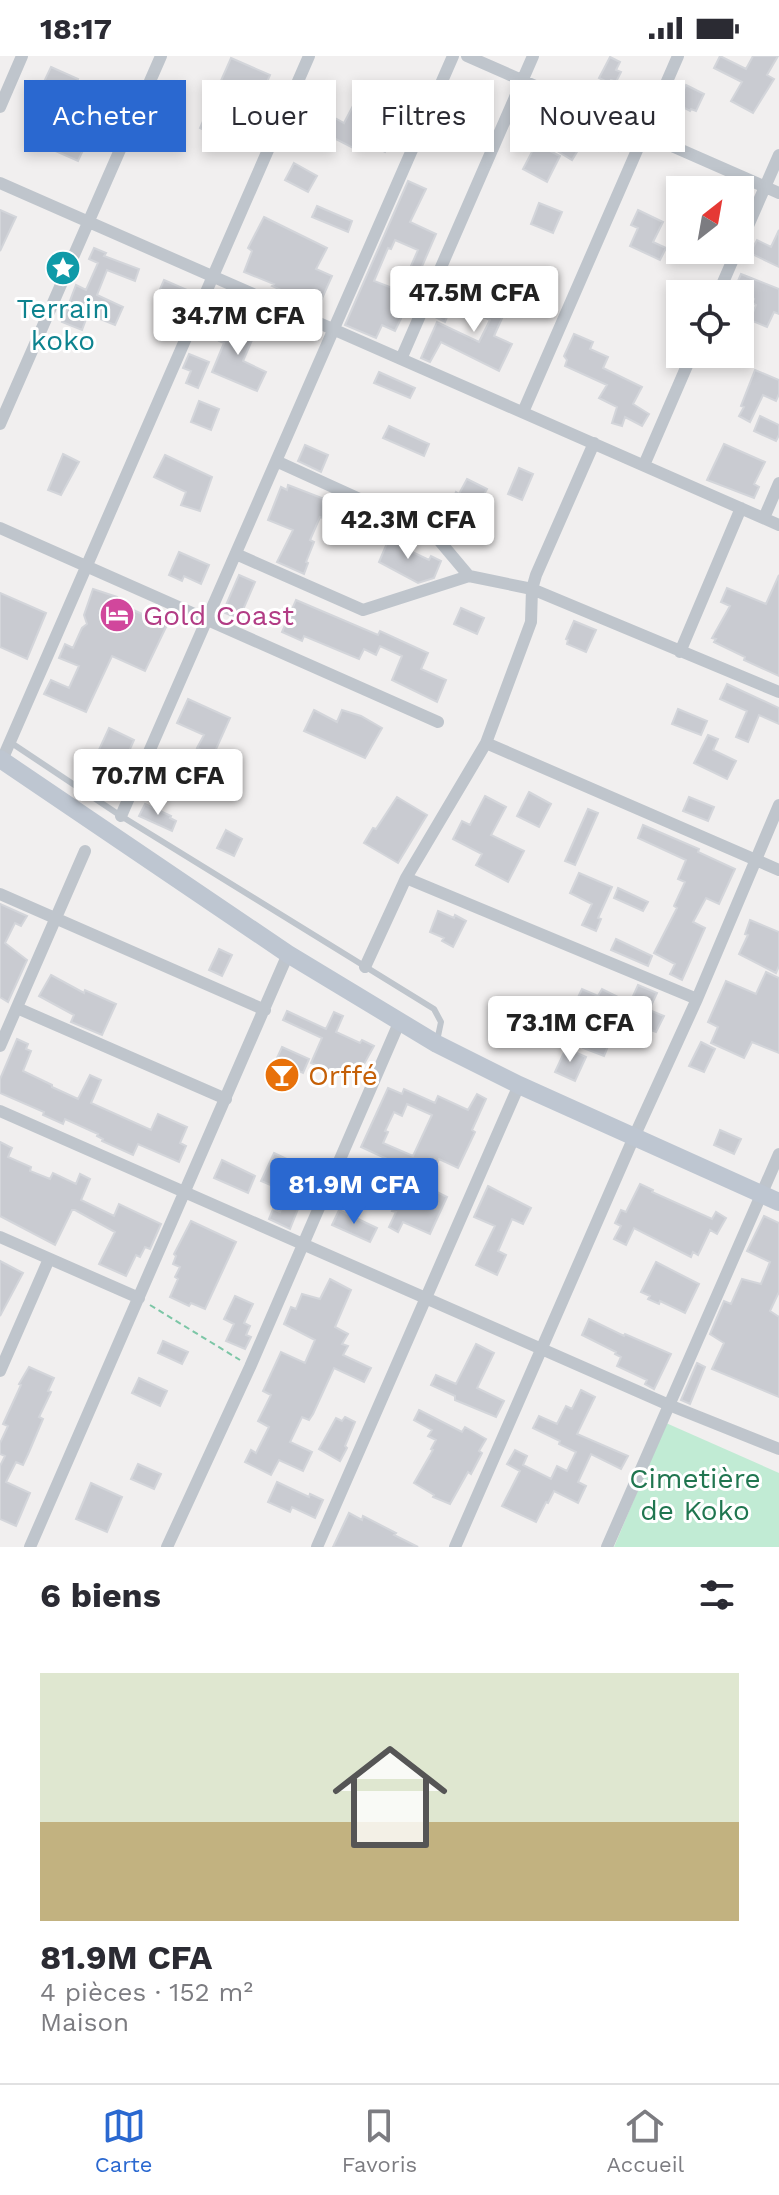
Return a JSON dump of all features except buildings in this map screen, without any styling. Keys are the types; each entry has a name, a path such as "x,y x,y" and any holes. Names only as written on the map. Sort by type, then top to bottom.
{"main road":[{"path":"1,760 288,954 399,1023 519,1085 779,1202"}],"street":[{"path":"0,107 22,56"},
{"path":"0,424 161,56"},
{"path":"1,760 309,56"},
{"path":"121,816 453,56"},
{"path":"467,56 522,80 533,56"},
{"path":"668,80 678,56"},
{"path":"401,359 510,108"},
{"path":"523,412 636,152"},
{"path":"685,152 779,193"},
{"path":"754,212 779,155"},
{"path":"0,183 779,525"},
{"path":"644,465 686,368"},
{"path":"365,967 406,878 486,743 531,622 532,589 536,575 594,443"},
{"path":"276,461 432,532 469,576"},
{"path":"764,518 779,483"},
{"path":"680,652 741,508"},
{"path":"0,528 438,722"},
{"path":"236,554 363,610 469,576 532,589 779,692"},
{"path":"486,743 779,870"},
{"path":"455,1547 697,999 779,805"},
{"path":"0,1046 85,851"},
{"path":"406,878 697,999"},
{"path":"0,894 265,1010"},
{"path":"30,1547 288,954"},
{"path":"17,1008 226,1099"},
{"path":"167,1547 250,1367 399,1023"},
{"path":"317,1547 519,1085"},
{"path":"0,1111 669,1405 777,1443"},
{"path":"607,1547 779,1154"},
{"path":"0,1237 139,1298"},
{"path":"0,1371 49,1259"}],"lane":[{"path":"10,742 121,816 434,1009 441,1022 437,1044"}],"path":[{"path":"139,1298 250,1367"}],"green space":[{"name":"Cimetière de Koko","path":"666,1423 779,1473 779,1547 614,1547"}],"place":[{"name":"Terrain koko","path":"63,268"},
{"name":"Gold Coast","path":"117,615"},
{"name":"Orffé","path":"282,1075"}]}
